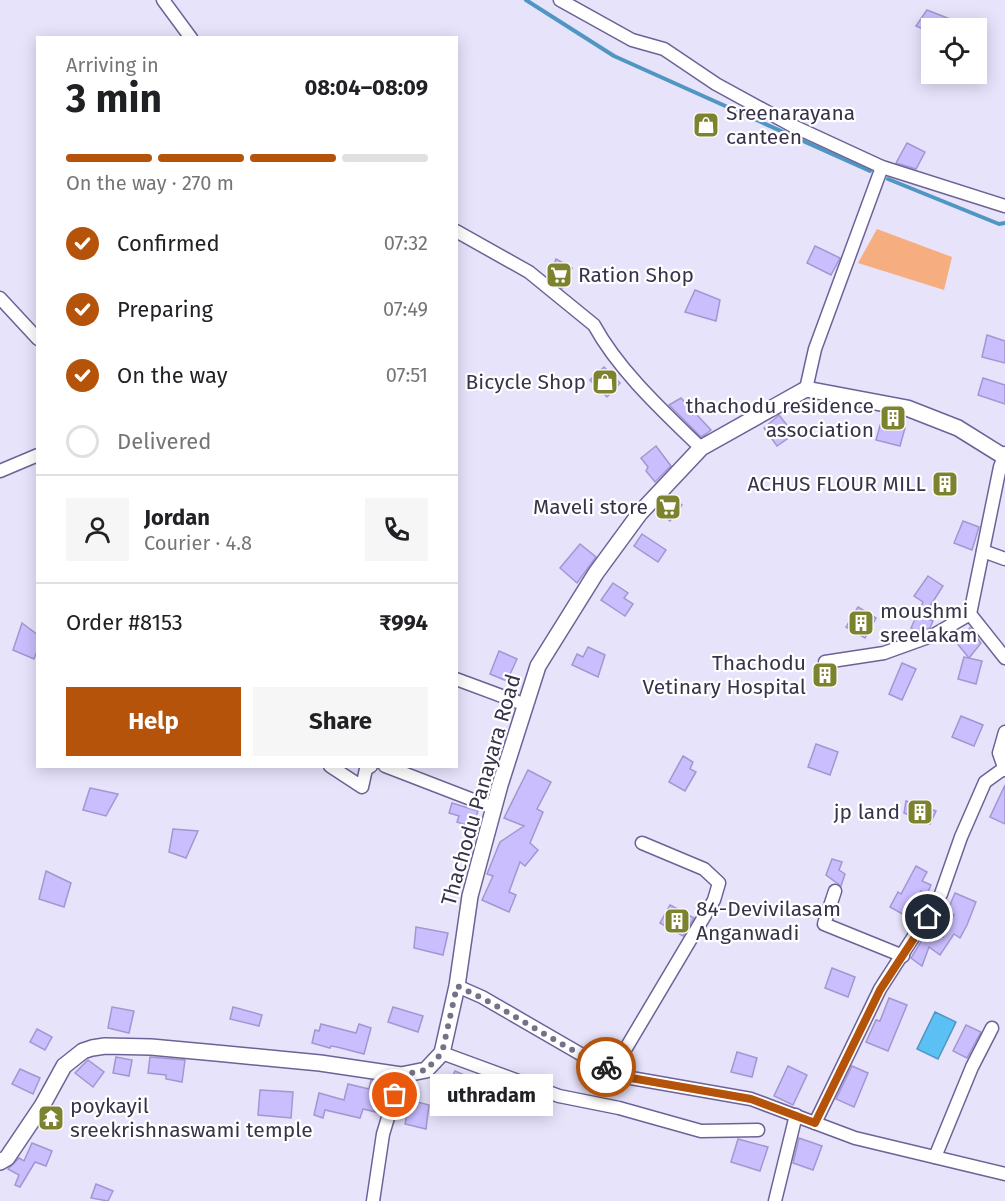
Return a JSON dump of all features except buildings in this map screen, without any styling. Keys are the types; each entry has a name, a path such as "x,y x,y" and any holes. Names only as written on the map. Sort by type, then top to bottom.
{"main road":[{"name":"Thachodu Panayara Road","path":"442,1053 457,986 470,896 494,808 538,666 596,573 640,513 701,448 806,389"},
{"path":"806,389 908,408 958,428 1004,454"},
{"path":"0,1162 7,1158 42,1106 64,1066 83,1051 92,1048 151,1047 320,1063 401,1075 426,1070 442,1053"}],"street":[{"path":"163,0 190,36"},
{"path":"560,0 632,40 664,49 716,84 791,125 882,167 1005,206"},
{"path":"806,389 815,349 882,167"},
{"path":"458,232 529,272 594,325 600,336 644,391 701,448"},
{"path":"0,298 36,337"},
{"path":"825,662 884,653 934,634 970,614 1004,454"},
{"path":"0,471 36,456"},
{"path":"983,551 1005,559"},
{"path":"970,614 1005,658"},
{"path":"458,680 525,705"},
{"path":"815,1123 875,999 941,894 961,837 985,782 1004,770 999,753 1005,732"},
{"path":"333,768 362,787 368,768"},
{"path":"390,768 494,808"},
{"path":"613,1070 714,900 719,883 704,869 642,843"},
{"path":"835,891 824,924 903,956"},
{"path":"457,986 482,997 584,1056 631,1078 751,1099 855,1138 1005,1174"},
{"path":"935,1157 972,1067 992,1028"},
{"path":"442,1053 559,1096 619,1108 701,1131 758,1130"},
{"path":"373,1201 383,1134 401,1075"},
{"path":"775,1201 796,1116"}],"shaded area":[{"path":"877,229 952,257 944,290 858,263"}],"water":[{"path":"935,1012 956,1022 938,1059 917,1049"}],"waterway":[{"path":"526,0 614,56 870,171"},
{"path":"888,179 999,224 1005,223"}],"way so far":[{"path":"395,1095 401,1075 426,1070 442,1053 457,986 482,997 606,1067"}],"place":[{"name":"Sreenarayana canteen","path":"706,125"},
{"name":"Ration Shop","path":"559,275"},
{"name":"Bicycle Shop","path":"605,382"},
{"name":"thachodu residence association","path":"893,418"},
{"name":"ACHUS FLOUR MILL","path":"945,484"},
{"name":"Maveli store","path":"668,507"},
{"name":"moushmi sreelakam","path":"861,623"},
{"name":"Thachodu Vetinary Hospital","path":"825,675"},
{"name":"jp land","path":"920,812"},
{"name":"84-Devivilasam Anganwadi","path":"677,921"},
{"name":"uthradam","path":"395,1095"},
{"name":"poykayil sreekrishnaswami temple","path":"51,1118"}],"route":[{"path":"606,1067 631,1078 751,1099 815,1123 865,1017 928,917"}]}
